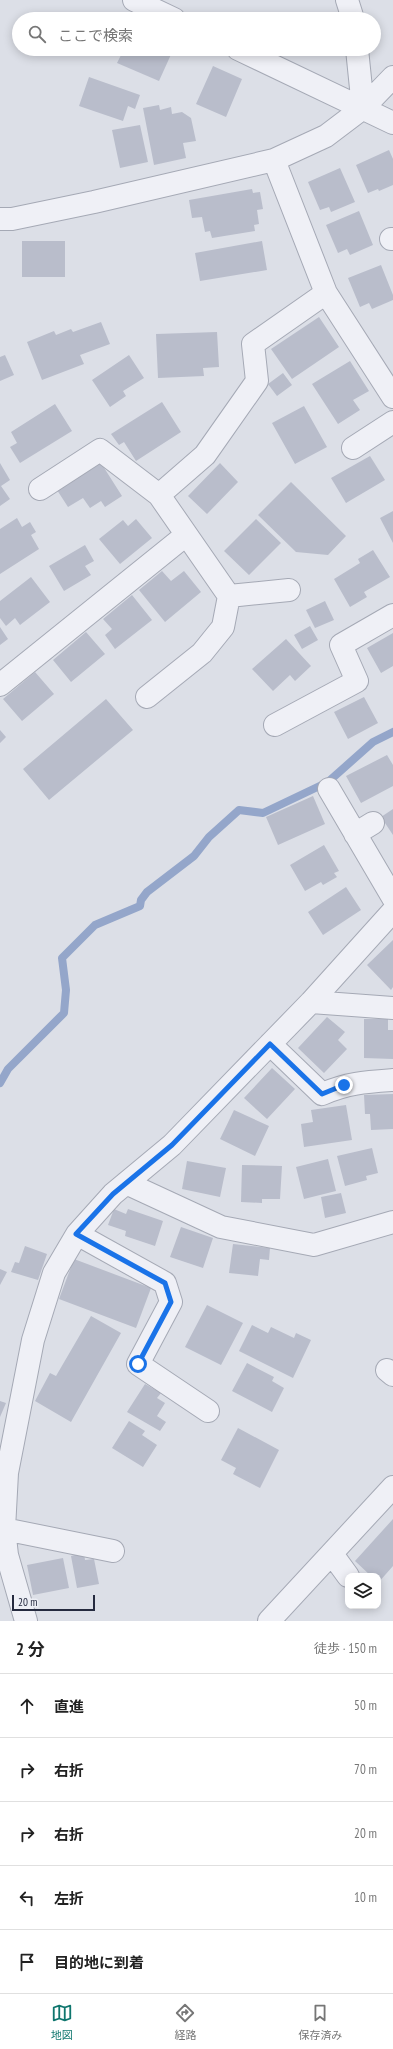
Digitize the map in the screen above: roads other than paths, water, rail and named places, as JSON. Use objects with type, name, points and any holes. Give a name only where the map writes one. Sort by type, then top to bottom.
[{"type":"street","points":[[134,0],[159,12]]},
{"type":"street","points":[[253,56],[393,123]]},
{"type":"street","points":[[358,56],[363,108]]},
{"type":"street","points":[[0,219],[12,219],[94,202],[274,160],[326,136],[363,108],[393,77]]},
{"type":"street","points":[[274,160],[326,293],[393,397]]},
{"type":"street","points":[[159,495],[204,455],[257,381],[253,344],[326,293]]},
{"type":"street","points":[[353,448],[393,422]]},
{"type":"street","points":[[40,489],[100,450],[159,495],[229,596],[223,627],[202,653],[147,697]]},
{"type":"street","points":[[0,685],[186,535]]},
{"type":"street","points":[[229,596],[289,590]]},
{"type":"street","points":[[275,725],[357,681],[341,645],[393,615]]},
{"type":"street","points":[[329,789],[364,828],[393,898]]},
{"type":"street","points":[[26,1621],[3,1557],[6,1473],[33,1340],[54,1273],[76,1234],[113,1194],[172,1145],[311,1002],[393,911]]},
{"type":"street","points":[[311,1002],[393,1008]]},
{"type":"street","points":[[270,1044],[322,1094],[344,1085],[361,1082],[393,1080]]},
{"type":"street","points":[[126,1183],[221,1227],[314,1245],[393,1222]]},
{"type":"street","points":[[76,1234],[165,1283],[171,1302],[138,1364],[208,1411]]},
{"type":"street","points":[[269,1621],[393,1487]]},
{"type":"street","points":[[4,1530],[113,1551]]},
{"type":"street","points":[[332,1554],[346,1573]]},
{"type":"waterway","points":[[0,1083],[8,1069],[64,1013],[66,990],[62,958],[95,925],[140,906],[141,900],[147,892],[194,856],[209,837],[239,810],[263,813],[328,782],[373,742],[393,732]]}]
